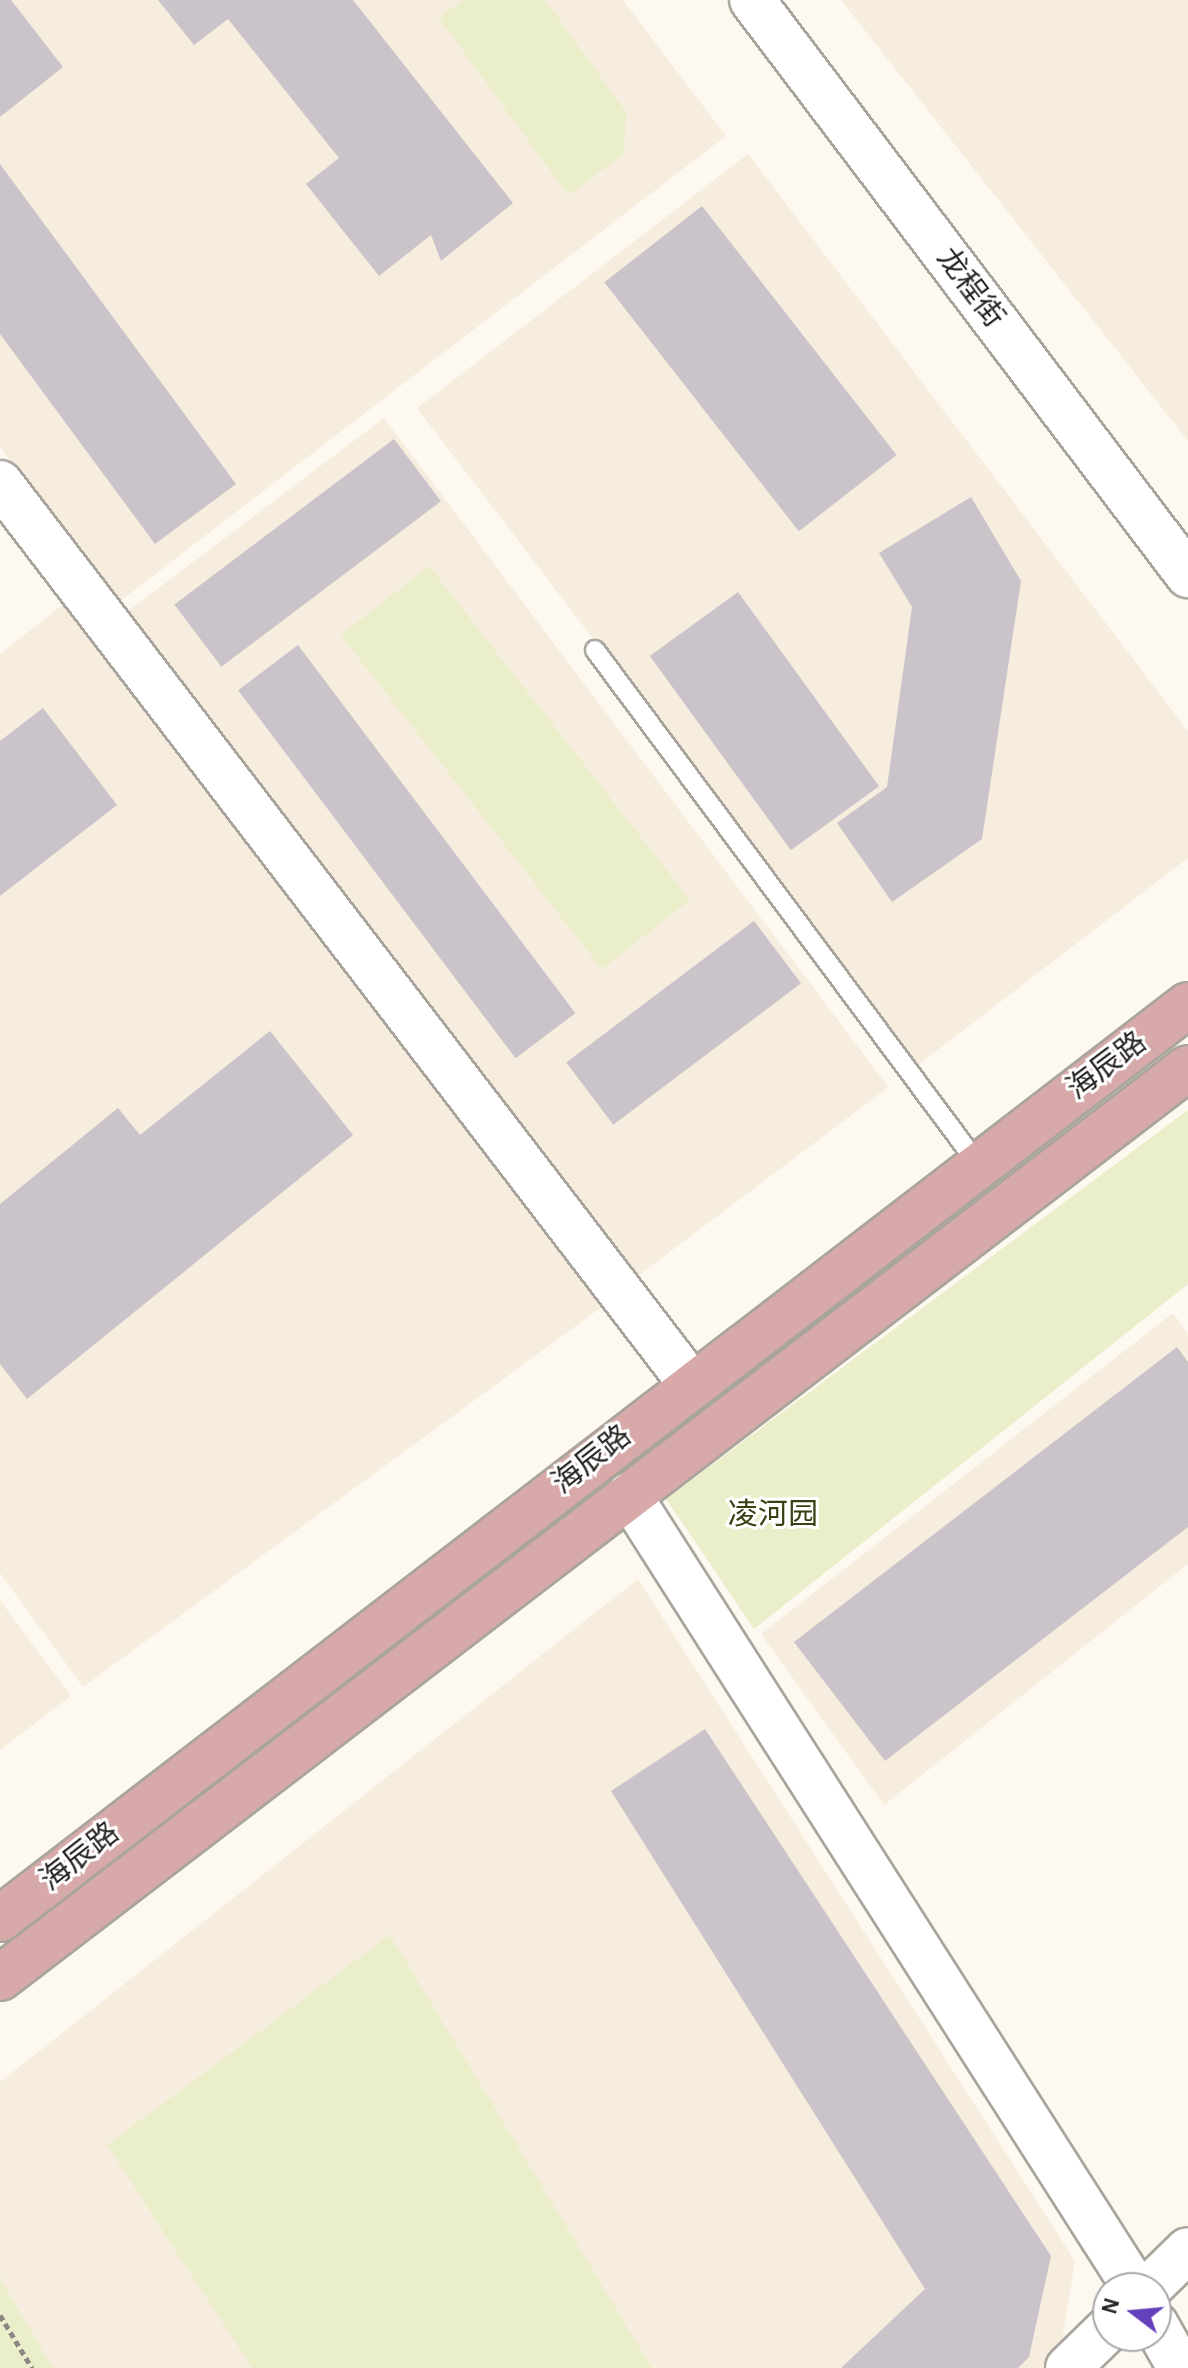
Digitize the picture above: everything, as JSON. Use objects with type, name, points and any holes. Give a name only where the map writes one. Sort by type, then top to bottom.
[{"type":"main road","name":"海辰路","points":[[0,1919],[691,1384],[1188,1005]]},
{"type":"main road","name":"海辰路","points":[[0,1978],[1188,1068]]},
{"type":"street","name":"龙程街","points":[[752,0],[1188,575]]},
{"type":"street","points":[[0,483],[691,1384]]},
{"type":"street","points":[[629,1495],[1125,2272]]},
{"type":"street","points":[[1165,2272],[1188,2250]]},
{"type":"street","points":[[1068,2368],[1092,2345]]},
{"type":"lane","points":[[595,650],[978,1164]]},
{"type":"path","points":[[0,2315],[32,2368]]},
{"type":"shaded area","points":[[0,0],[623,0],[726,136],[119,602],[0,447]]},
{"type":"shaded area","points":[[841,0],[1188,0],[1188,441]]},
{"type":"shaded area","points":[[748,154],[1188,731],[1188,858],[918,1065],[417,408]]},
{"type":"shaded area","points":[[384,418],[888,1087],[630,1282],[125,613]]},
{"type":"shaded area","points":[[65,603],[603,1306],[83,1687],[0,1573],[0,654]]},
{"type":"shaded area","points":[[1173,1313],[1188,1334],[1188,1564],[884,1805],[761,1634]]},
{"type":"shaded area","points":[[638,1579],[1075,2261],[1060,2353],[1044,2368],[53,2368],[0,2278],[0,2082]]},
{"type":"shaded area","points":[[0,1600],[71,1696],[0,1750]]},
{"type":"green space","points":[[463,0],[545,0],[626,112],[624,154],[568,195],[439,18]]},
{"type":"green space","points":[[429,566],[690,900],[602,969],[341,635]]},
{"type":"green space","name":"凌河园","points":[[1188,1110],[1188,1284],[754,1629],[666,1499]]},
{"type":"green space","points":[[390,1935],[652,2368],[252,2368],[107,2145]]},
{"type":"green space","points":[[0,2278],[53,2368],[0,2368]]},
{"type":"building","points":[[0,0],[11,0],[63,67],[0,117]]},
{"type":"building","points":[[158,0],[353,0],[513,203],[441,261],[431,235],[379,276],[306,184],[339,158],[228,19],[194,45]]},
{"type":"building","points":[[0,164],[236,484],[155,544],[0,334]]},
{"type":"building","points":[[702,206],[897,455],[799,531],[604,282]]},
{"type":"building","points":[[394,439],[441,501],[221,667],[174,604]]},
{"type":"building","points":[[971,497],[1021,581],[982,839],[892,902],[837,823],[887,787],[912,607],[879,553]]},
{"type":"building","points":[[738,592],[879,786],[791,850],[650,656]]},
{"type":"building","points":[[298,645],[575,1013],[516,1058],[238,690]]},
{"type":"building","points":[[43,708],[117,805],[0,896],[0,741]]},
{"type":"building","points":[[754,921],[801,983],[613,1125],[566,1062]]},
{"type":"building","points":[[270,1031],[353,1135],[27,1399],[0,1364],[0,1204],[118,1108],[140,1135]]},
{"type":"building","points":[[1177,1347],[1188,1362],[1188,1527],[885,1761],[794,1642]]},
{"type":"building","points":[[705,1729],[1051,2256],[1029,2357],[1018,2368],[841,2368],[925,2289],[611,1791]]}]
